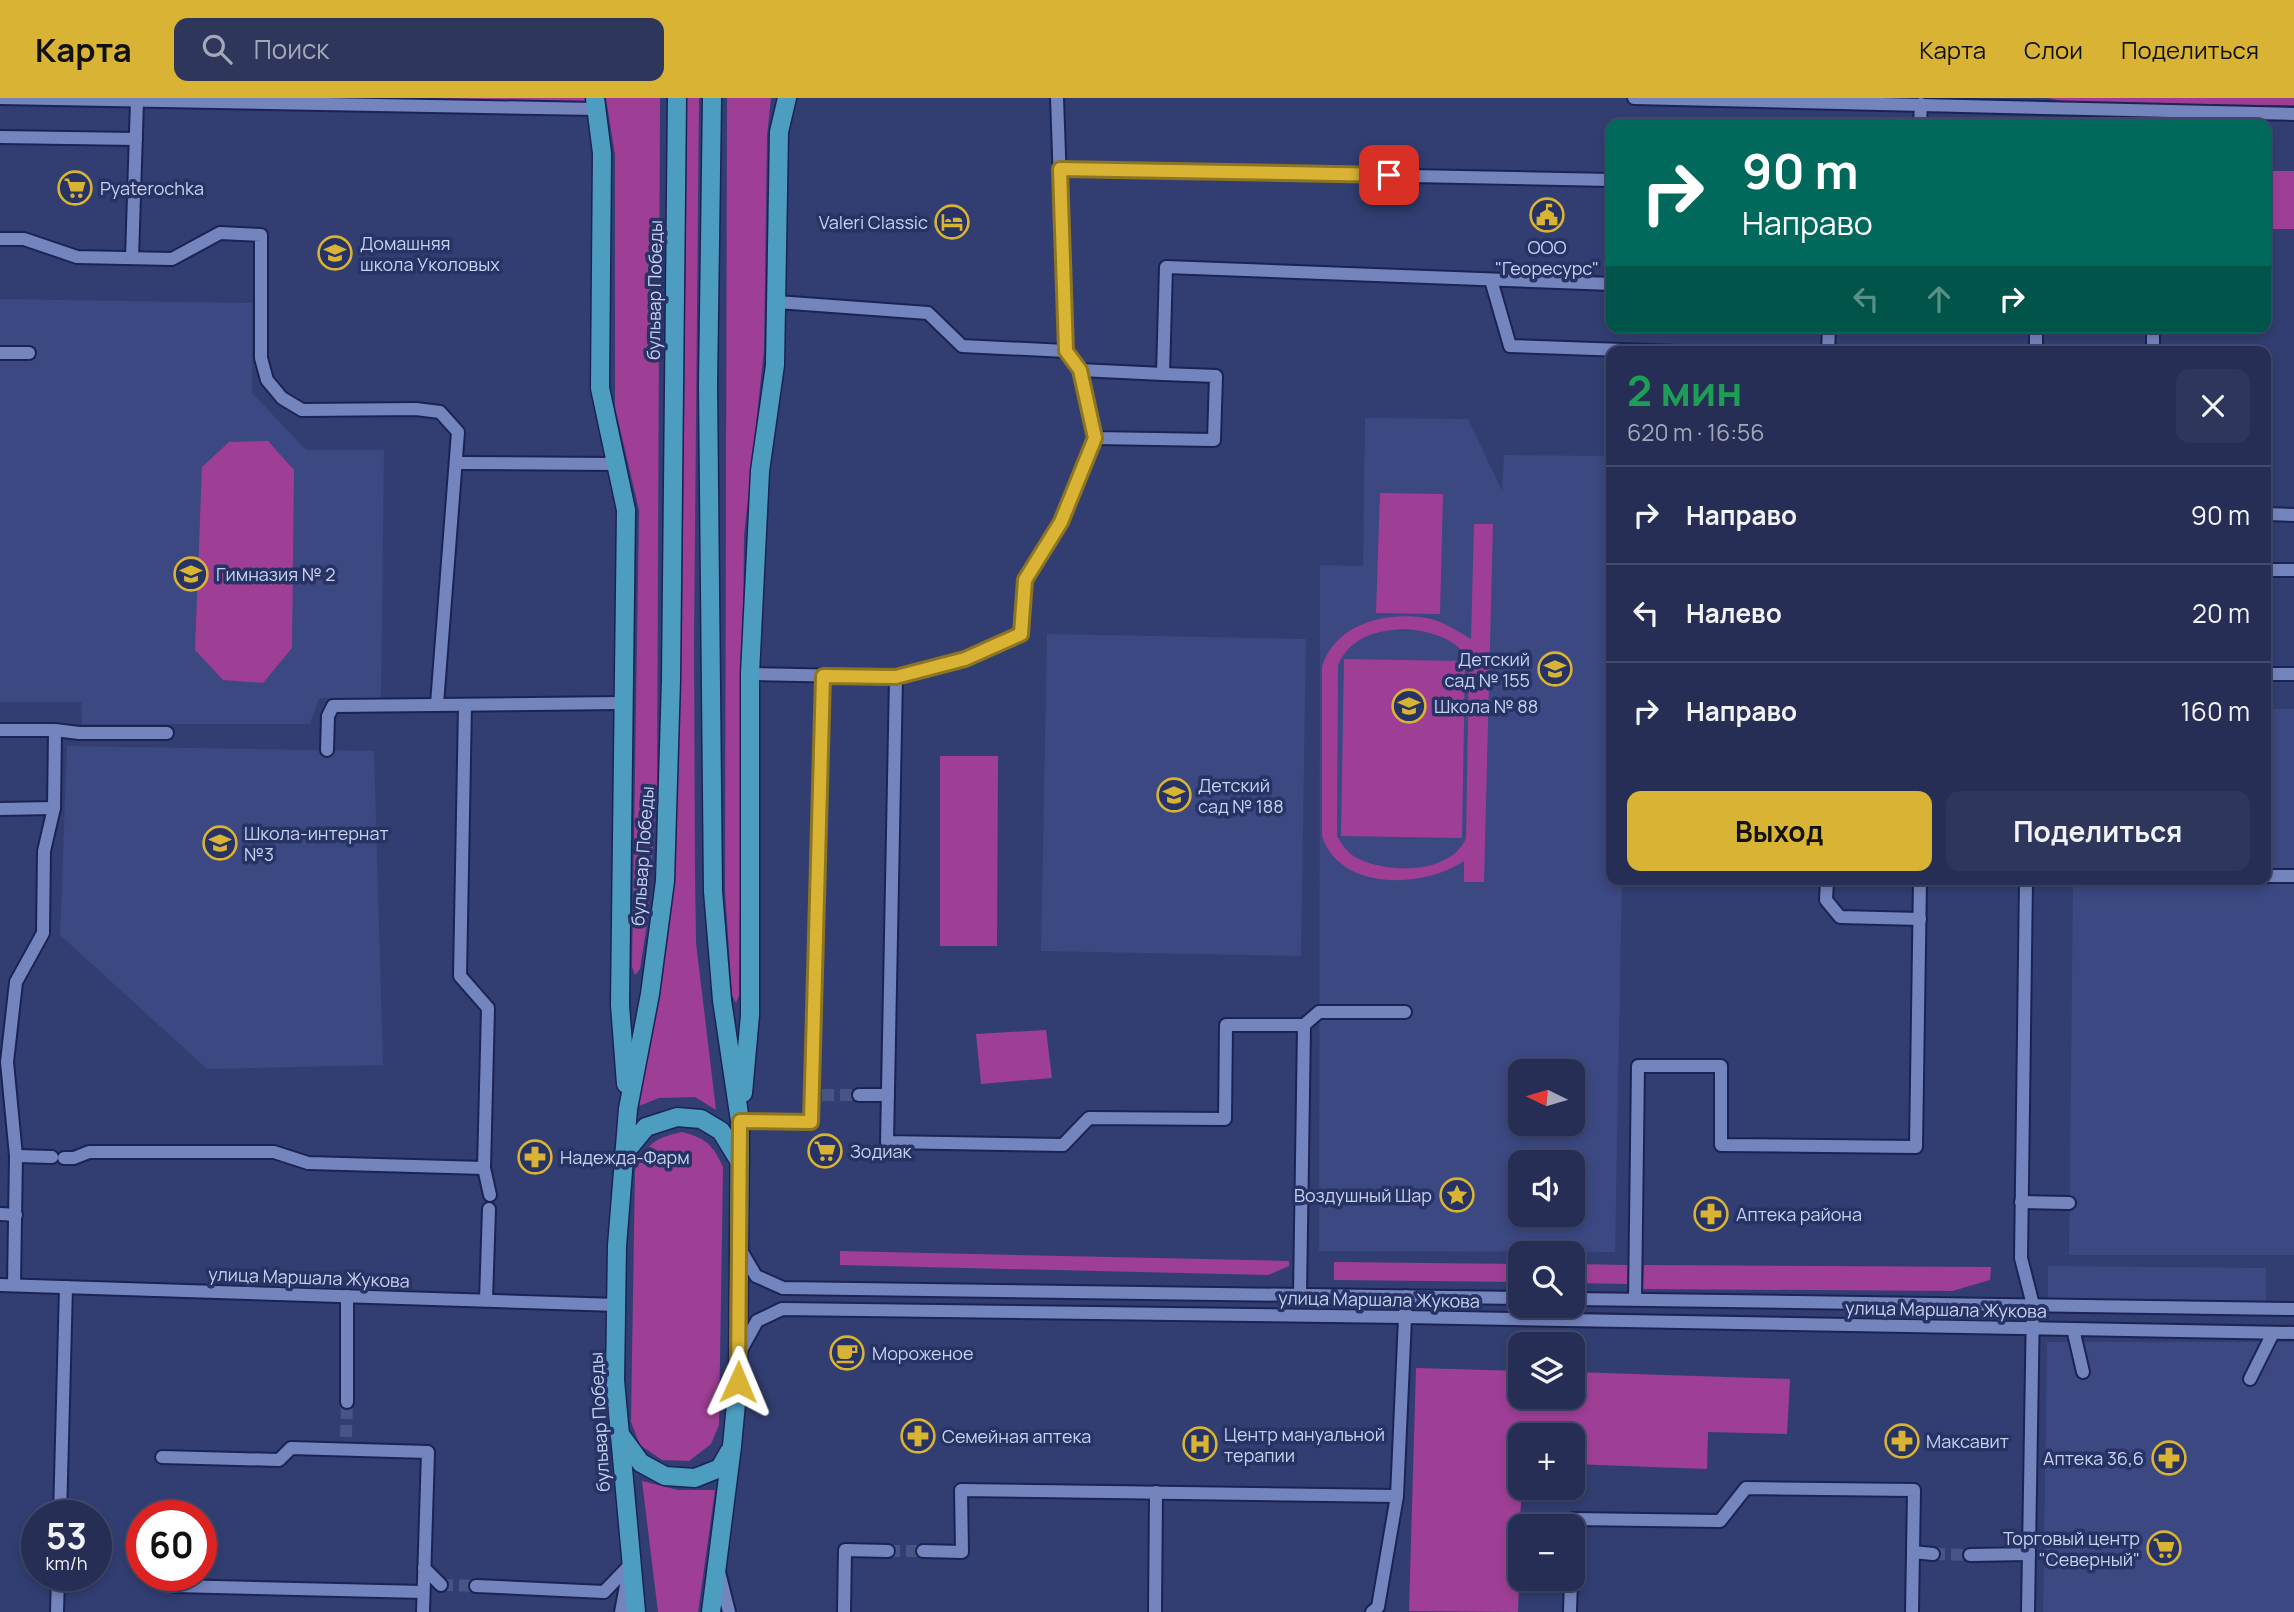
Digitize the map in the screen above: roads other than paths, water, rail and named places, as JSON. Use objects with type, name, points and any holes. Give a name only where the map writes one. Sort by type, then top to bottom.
[{"type":"main road","name":"бульвар Победы","points":[[636,1612],[615,1380],[617,1246],[628,1109],[650,994],[665,881],[671,680],[677,98]]},
{"type":"main road","points":[[712,98],[708,385],[713,891],[722,1000],[740,1121]]},
{"type":"main road","points":[[711,1612],[732,1446],[739,1355],[740,1121],[750,1015],[750,674],[760,471],[775,365],[779,131],[786,98]]},
{"type":"main road","points":[[596,103],[602,153],[600,388],[626,510],[620,1004],[628,1109]]},
{"type":"main road","points":[[623,1155],[646,1127],[677,1117],[701,1119],[721,1131],[740,1162]]},
{"type":"main road","points":[[619,1433],[641,1463],[665,1476],[695,1478],[720,1468],[732,1446]]},
{"type":"street","points":[[0,98],[596,103]]},
{"type":"street","points":[[750,674],[896,677],[965,659],[1021,634],[1025,580],[1061,522],[1095,438],[1080,370],[1066,351],[1057,98]]},
{"type":"street","points":[[1634,98],[2294,114]]},
{"type":"street","points":[[132,258],[137,101]]},
{"type":"street","points":[[1920,119],[1921,104]]},
{"type":"street","points":[[2041,109],[2041,119]]},
{"type":"street","points":[[0,137],[136,139]]},
{"type":"street","points":[[1060,169],[1606,180]]},
{"type":"street","points":[[0,239],[24,239],[77,257],[172,259],[220,233],[261,235],[261,358],[267,380],[282,398],[302,410],[440,412],[458,432],[437,704]]},
{"type":"street","points":[[1163,374],[1166,267],[1606,284]]},
{"type":"street","points":[[1491,280],[1510,346],[1606,349]]},
{"type":"street","points":[[777,302],[929,313],[962,346],[1066,351]]},
{"type":"street","points":[[0,353],[29,354]]},
{"type":"street","points":[[1080,370],[1216,376],[1214,440],[1095,438]]},
{"type":"street","points":[[456,463],[615,464]]},
{"type":"street","points":[[2271,514],[2294,515]]},
{"type":"street","points":[[2271,570],[2294,570]]},
{"type":"street","points":[[2271,674],[2294,674]]},
{"type":"street","points":[[740,1121],[811,1122],[817,1095],[823,676]]},
{"type":"street","points":[[896,677],[887,1142],[1063,1145],[1089,1118],[1225,1119],[1226,1025],[1304,1025],[1320,1012],[1405,1012]]},
{"type":"street","points":[[327,750],[328,716],[333,706],[622,703]]},
{"type":"street","points":[[465,705],[460,976],[488,1009],[484,1168],[490,1195]]},
{"type":"street","points":[[0,730],[167,733]]},
{"type":"street","points":[[14,1285],[16,1156],[4,1062],[16,982],[43,933],[44,851],[54,808],[55,730]]},
{"type":"street","points":[[0,809],[54,808]]},
{"type":"street","points":[[2271,876],[2294,876]]},
{"type":"street","points":[[1827,885],[1826,900],[1840,917],[1920,919]]},
{"type":"street","points":[[1635,1300],[1638,1066],[1721,1066],[1721,1145],[1916,1147],[1920,885]]},
{"type":"street","points":[[2026,885],[2021,1258],[2033,1305],[2028,1612]]},
{"type":"street","points":[[1300,1295],[1304,1025]]},
{"type":"street","points":[[859,1095],[888,1095]]},
{"type":"street","points":[[16,1156],[74,1158],[89,1152],[274,1152],[308,1163],[484,1168]]},
{"type":"street","points":[[2021,1202],[2069,1203]]},
{"type":"street","points":[[485,1300],[489,1209]]},
{"type":"street","points":[[0,1214],[16,1215]]},
{"type":"street","name":"улица Маршала Жукова","points":[[740,1247],[757,1276],[783,1288],[1508,1298]]},
{"type":"street","name":"улица Маршала Жукова","points":[[0,1285],[617,1305]]},
{"type":"street","points":[[60,1500],[66,1287]]},
{"type":"street","points":[[346,1402],[347,1296]]},
{"type":"street","points":[[1372,1612],[1378,1607],[1397,1496],[1406,1296]]},
{"type":"street","name":"улица Маршала Жукова","points":[[1585,1299],[2294,1309]]},
{"type":"street","name":"улица Маршала Жукова","points":[[739,1355],[757,1321],[782,1309],[2294,1333]]},
{"type":"street","points":[[2073,1329],[2083,1372]]},
{"type":"street","points":[[2250,1379],[2273,1333]]},
{"type":"street","points":[[162,1457],[279,1460],[291,1448],[345,1443],[428,1452],[423,1612]]},
{"type":"street","points":[[1585,1519],[1720,1521],[1746,1488],[1914,1490],[1912,1612]]},
{"type":"street","points":[[923,1551],[962,1552],[961,1490],[1397,1496]]},
{"type":"street","points":[[1155,1612],[1156,1492]]},
{"type":"street","points":[[844,1612],[845,1550],[888,1551]]},
{"type":"street","points":[[1913,1552],[1933,1554]]},
{"type":"street","points":[[1970,1555],[2029,1554]]},
{"type":"street","points":[[716,1559],[729,1612]]},
{"type":"street","points":[[476,1586],[604,1592],[631,1564]]},
{"type":"street","points":[[621,1612],[631,1564]]},
{"type":"street","points":[[424,1568],[441,1585]]},
{"type":"street","points":[[217,1587],[423,1592]]},
{"type":"street","points":[[57,1612],[58,1591]]},
{"type":"street","points":[[1570,1612],[1571,1591]]},
{"type":"tunnel","points":[[822,1095],[859,1095]]},
{"type":"tunnel","points":[[346,1437],[347,1402]]},
{"type":"tunnel","points":[[888,1551],[923,1551]]},
{"type":"tunnel","points":[[1933,1554],[1970,1555]]},
{"type":"tunnel","points":[[441,1585],[476,1586]]},
{"type":"place","name":"Pyaterochka","points":[[75,188]]},
{"type":"place","name":"ООО \"Георесурс\"","points":[[1547,215]]},
{"type":"place","name":"Valeri Classic","points":[[952,222]]},
{"type":"place","name":"Домашняя школа Уколовых","points":[[335,253]]},
{"type":"place","name":"Гимназия № 2","points":[[191,574]]},
{"type":"place","name":"Детский сад № 155","points":[[1555,669]]},
{"type":"place","name":"Школа № 88","points":[[1409,706]]},
{"type":"place","name":"Детский сад № 188","points":[[1174,795]]},
{"type":"place","name":"Школа-интернат №3","points":[[220,843]]},
{"type":"place","name":"Зодиак","points":[[825,1151]]},
{"type":"place","name":"Надежда-Фарм","points":[[535,1157]]},
{"type":"place","name":"Воздушный Шар","points":[[1457,1195]]},
{"type":"place","name":"Аптека района","points":[[1711,1214]]},
{"type":"place","name":"Мороженое","points":[[847,1353]]},
{"type":"place","name":"Семейная аптека","points":[[918,1436]]},
{"type":"place","name":"Максавит","points":[[1902,1441]]},
{"type":"place","name":"Центр мануальной терапии","points":[[1200,1444]]},
{"type":"place","name":"Аптека 36,6","points":[[2169,1458]]},
{"type":"place","name":"Торговый центр \"Северный\"","points":[[2164,1548]]}]
